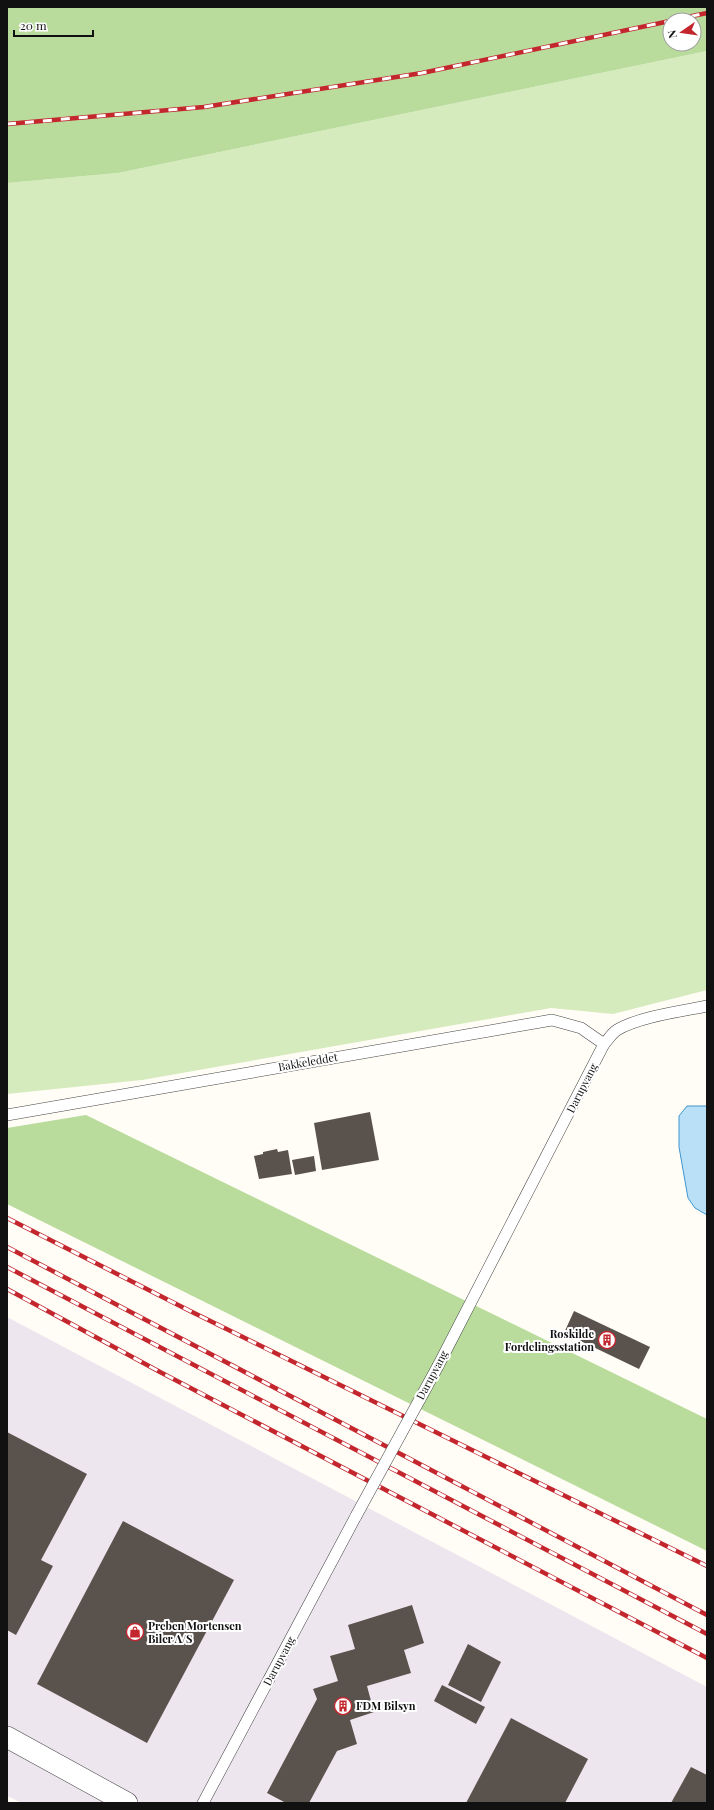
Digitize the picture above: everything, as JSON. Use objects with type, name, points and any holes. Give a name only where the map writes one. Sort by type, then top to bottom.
[{"type":"street","points":[[7,1737],[127,1803]]},
{"type":"lane","name":"Darupvang","points":[[203,1803],[438,1366],[604,1044],[616,1030],[632,1024],[658,1016],[707,1006]]},
{"type":"lane","name":"Bakkeleddet","points":[[7,1115],[552,1020],[581,1028],[604,1044]]},
{"type":"shaded area","points":[[7,1317],[707,1687],[707,1803],[22,1803],[7,1796]]},
{"type":"green space","points":[[7,7],[707,7],[707,51],[118,173],[7,183]]},
{"type":"green space","points":[[707,51],[707,990],[613,1014],[551,1008],[142,1080],[7,1094],[7,183],[118,173]]},
{"type":"green space","points":[[86,1115],[707,1419],[707,1551],[7,1204],[7,1128]]},
{"type":"water","points":[[687,1106],[707,1106],[707,1215],[695,1208],[688,1198],[679,1147],[679,1116]]},
{"type":"building","points":[[370,1112],[379,1160],[322,1170],[314,1123]]},
{"type":"building","points":[[277,1149],[278,1152],[288,1150],[292,1174],[259,1179],[254,1156],[263,1154],[263,1152]]},
{"type":"building","points":[[314,1156],[316,1171],[295,1175],[292,1160]]},
{"type":"building","name":"Roskilde Fordelingsstation","points":[[574,1311],[650,1347],[639,1369],[564,1333]]},
{"type":"building","points":[[7,1432],[87,1474],[41,1560],[53,1566],[16,1635],[7,1630]]},
{"type":"building","name":"Preben Mortensen Biler A/S","points":[[123,1521],[234,1580],[147,1743],[37,1684]]},
{"type":"building","name":"FDM Bilsyn","points":[[412,1605],[424,1643],[404,1650],[411,1673],[367,1686],[374,1712],[350,1720],[357,1744],[337,1751],[309,1803],[286,1803],[267,1793],[317,1699],[313,1689],[338,1681],[330,1656],[355,1649],[348,1625]]},
{"type":"building","points":[[468,1644],[501,1662],[481,1702],[448,1685]]},
{"type":"building","points":[[442,1685],[485,1707],[476,1724],[434,1701]]},
{"type":"building","points":[[511,1718],[588,1759],[565,1803],[466,1803]]},
{"type":"building","points":[[691,1767],[707,1775],[707,1803],[671,1803]]},
{"type":"railway","points":[[702,14],[707,13]]},
{"type":"railway","points":[[7,124],[204,107],[422,73],[662,23]]},
{"type":"railway","points":[[7,1218],[190,1311],[707,1566]]},
{"type":"railway","points":[[7,1247],[707,1615]]},
{"type":"railway","points":[[7,1267],[707,1634]]},
{"type":"railway","points":[[7,1289],[160,1372],[707,1658]]},
{"type":"place","name":"Roskilde Fordelingsstation","points":[[607,1340]]},
{"type":"place","name":"Preben Mortensen Biler A/S","points":[[135,1632]]},
{"type":"place","name":"FDM Bilsyn","points":[[343,1706]]}]
